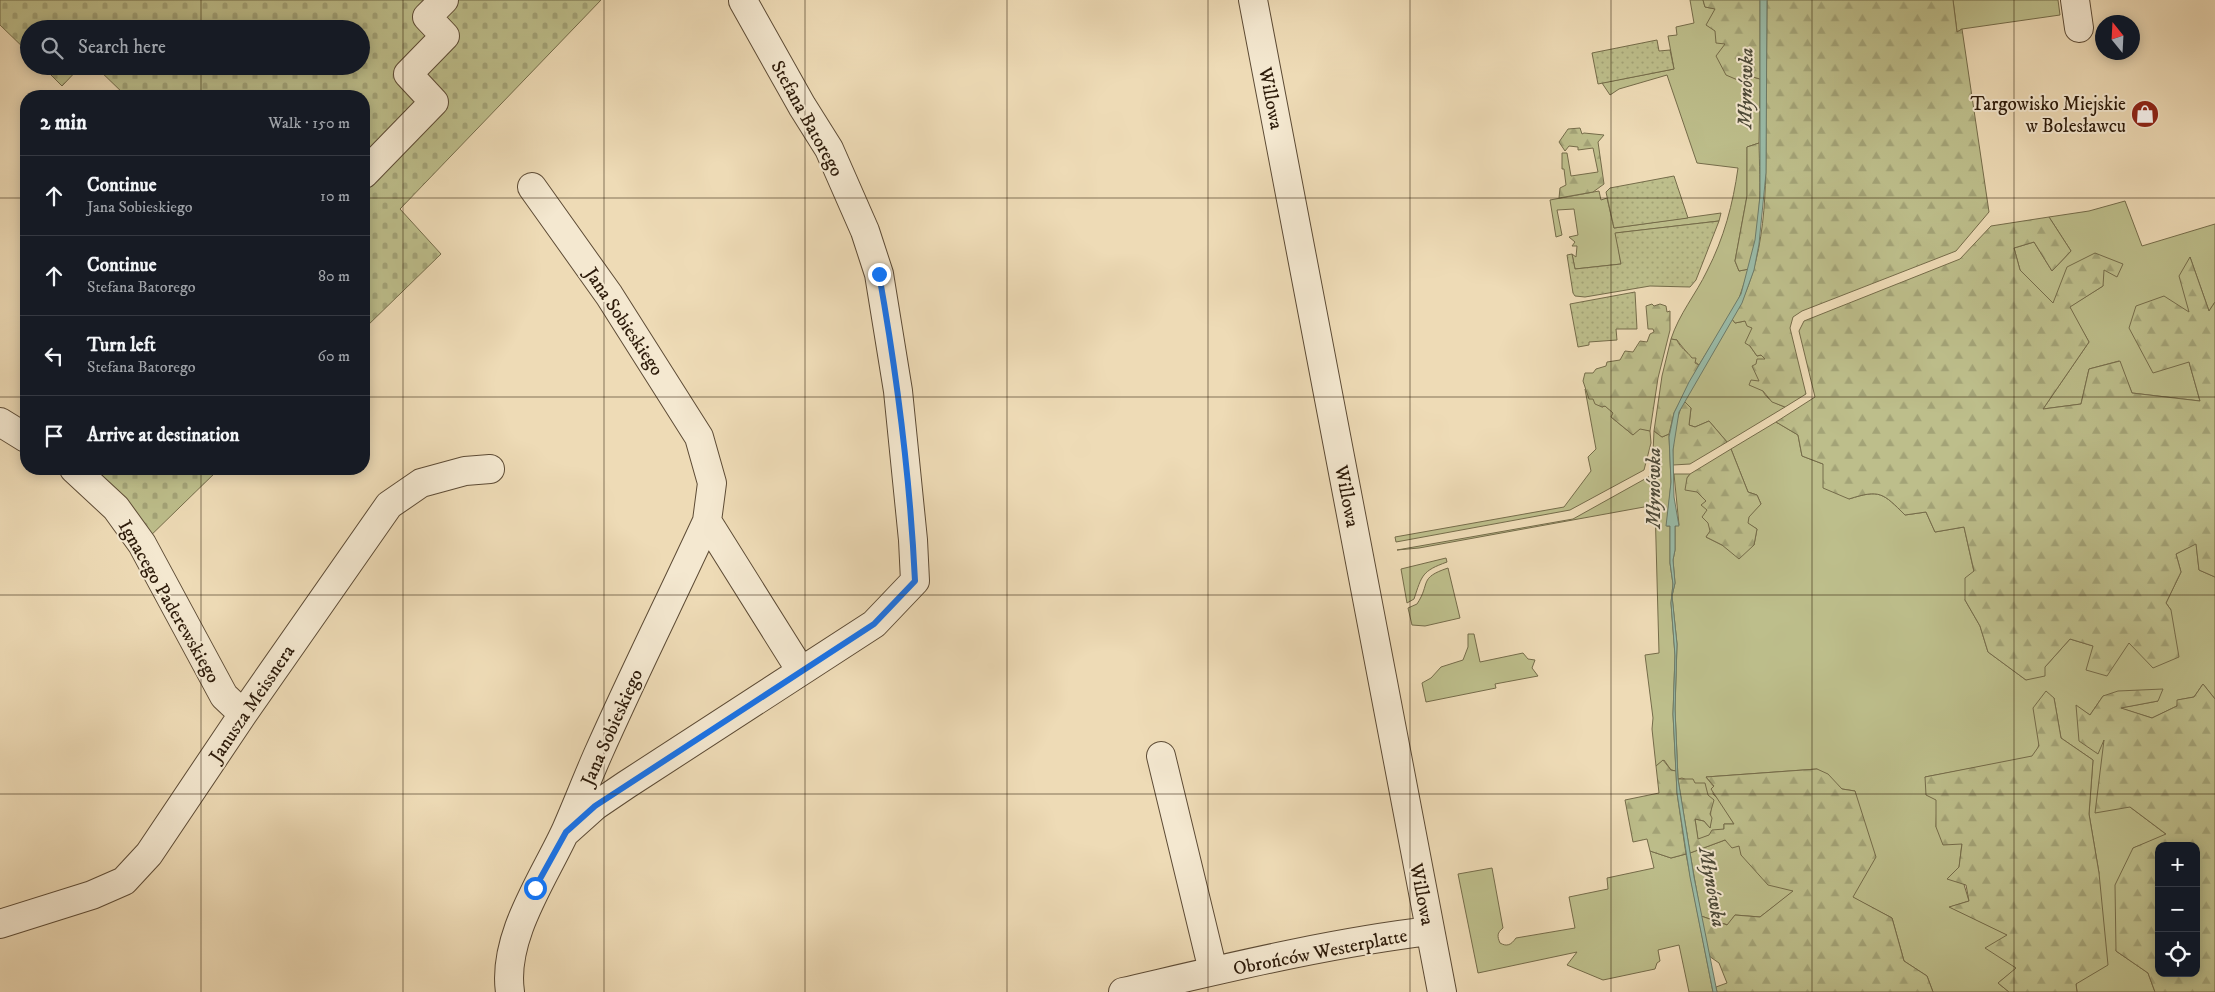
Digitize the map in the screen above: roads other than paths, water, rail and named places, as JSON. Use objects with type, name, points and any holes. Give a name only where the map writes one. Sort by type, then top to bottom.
[{"type":"street","name":"Willowa","points":[[1253,0],[1442,992]]},
{"type":"street","points":[[2075,0],[2079,28]]},
{"type":"street","name":"Stefana Batorego","points":[[566,832],[595,806],[626,784],[874,624],[915,581],[913,540],[898,391],[879,274],[865,231],[829,149],[802,106],[743,2]]},
{"type":"street","points":[[370,168],[434,102],[408,74],[445,36],[427,6]]},
{"type":"street","name":"Jana Sobieskiego","points":[[510,992],[508,980],[512,947],[535,888],[566,832],[598,754],[707,521],[712,483],[699,438],[609,295],[532,187]]},
{"type":"street","points":[[0,422],[20,434]]},
{"type":"street","name":"Janusza Meissnera","points":[[0,924],[92,895],[124,881],[149,854],[243,714],[389,506],[421,483],[465,471],[490,469]]},
{"type":"street","name":"Ignacego Paderewskiego","points":[[81,475],[116,508],[142,544],[224,696],[243,714]]},
{"type":"street","points":[[707,521],[801,671]]},
{"type":"street","points":[[1161,756],[1213,971]]},
{"type":"street","name":"Obrońców Westerplatte","points":[[1123,992],[1213,971],[1397,935],[1430,931]]},
{"type":"place","name":"Targowisko Miejskie w Bolesławcu","points":[[2145,114]]},
{"type":"water label","name":"Młynówka","points":[[1745,88]]},
{"type":"water label","name":"Młynówka","points":[[1653,488]]},
{"type":"water label","name":"Młynówka","points":[[1713,887]]}]
